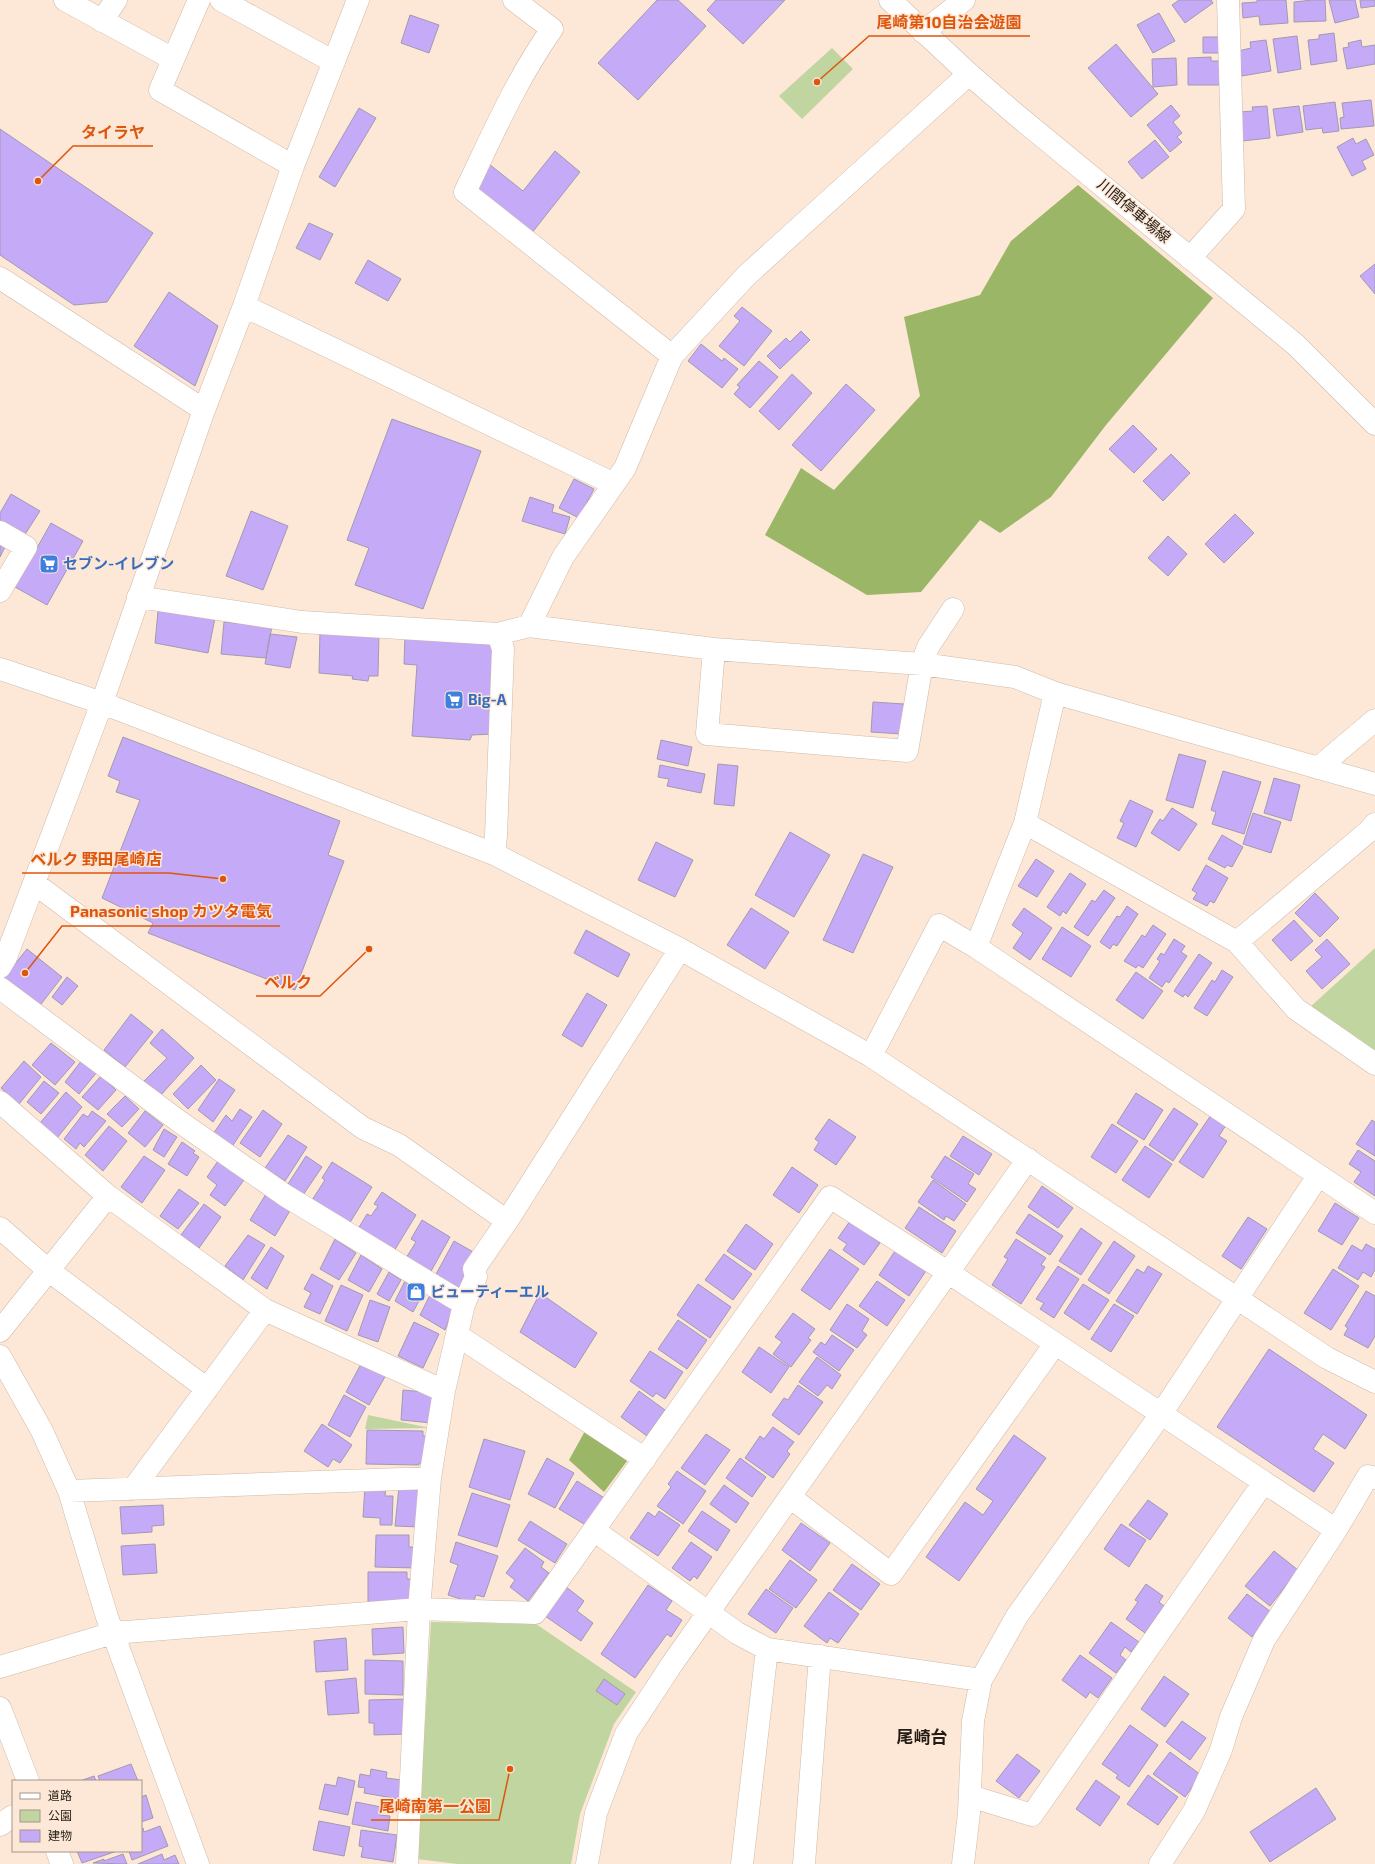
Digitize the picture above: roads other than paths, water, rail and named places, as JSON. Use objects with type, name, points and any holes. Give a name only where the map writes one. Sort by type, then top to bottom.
[{"type":"street","points":[[65,0],[173,59]]},
{"type":"street","points":[[102,20],[116,0]]},
{"type":"street","points":[[199,0],[160,90],[293,166]]},
{"type":"street","points":[[221,0],[334,62]]},
{"type":"street","points":[[0,967],[6,957],[102,703],[204,410],[244,306],[293,166],[358,0]]},
{"type":"street","points":[[514,0],[552,29],[533,56],[509,100],[465,192],[672,356]]},
{"type":"street","name":"川間停車場線","points":[[890,0],[969,74],[1296,344],[1374,422]]},
{"type":"street","points":[[923,32],[964,0]]},
{"type":"street","points":[[1190,258],[1234,209],[1228,0]]},
{"type":"street","points":[[529,626],[563,557],[625,468],[672,356],[747,275],[969,74]]},
{"type":"street","points":[[0,278],[204,410]]},
{"type":"street","points":[[244,306],[614,484]]},
{"type":"street","points":[[0,532],[26,547],[0,591]]},
{"type":"street","points":[[138,598],[302,622],[498,634],[529,626],[714,649],[922,664],[1015,677],[1055,693],[1375,784]]},
{"type":"street","points":[[714,649],[707,734],[907,751],[922,664],[928,647],[953,609]]},
{"type":"street","points":[[494,854],[496,836],[503,649],[498,634]]},
{"type":"street","points":[[0,669],[102,703],[494,854],[680,949],[871,1056],[1327,1358],[1375,1382]]},
{"type":"street","points":[[976,947],[1025,823],[1055,693]]},
{"type":"street","points":[[1318,768],[1375,720]]},
{"type":"street","points":[[1025,823],[1237,942],[1296,1009],[1375,1064]]},
{"type":"street","points":[[1237,942],[1369,831],[1375,824]]},
{"type":"street","points":[[34,883],[363,1128],[399,1145],[507,1221]]},
{"type":"street","points":[[871,1056],[939,925],[976,947],[1375,1213]]},
{"type":"street","points":[[406,1864],[419,1609],[430,1478],[444,1391],[464,1304],[476,1277],[474,1269],[507,1221],[680,949]]},
{"type":"street","points":[[0,988],[180,1122],[286,1196],[464,1304]]},
{"type":"street","points":[[0,1102],[108,1196],[266,1310],[444,1391]]},
{"type":"street","points":[[587,1864],[596,1813],[626,1734],[672,1664],[1028,1160]]},
{"type":"street","points":[[963,1864],[970,1796],[973,1721],[981,1680],[1017,1616],[1161,1414],[1318,1176]]},
{"type":"street","points":[[0,1331],[108,1196]]},
{"type":"street","points":[[0,1667],[113,1633],[419,1609],[535,1613],[595,1531],[830,1197],[949,1273],[1336,1530]]},
{"type":"street","points":[[0,1228],[48,1270],[207,1389]]},
{"type":"street","points":[[133,1489],[266,1310]]},
{"type":"street","points":[[457,1335],[645,1459]]},
{"type":"street","points":[[790,1497],[891,1574],[1055,1344]]},
{"type":"street","points":[[0,1356],[42,1432],[69,1491],[113,1633],[198,1864]]},
{"type":"street","points":[[1160,1864],[1194,1811],[1221,1750],[1231,1717],[1264,1640],[1336,1530],[1368,1476],[1375,1478]]},
{"type":"street","points":[[69,1491],[430,1478]]},
{"type":"street","points":[[970,1796],[1032,1815],[1264,1482]]},
{"type":"street","points":[[595,1531],[737,1633],[767,1649],[981,1680]]},
{"type":"street","points":[[742,1864],[767,1649]]},
{"type":"street","points":[[804,1864],[820,1656]]},
{"type":"street","points":[[0,1708],[28,1780]]},
{"type":"street","points":[[0,1825],[12,1817]]},
{"type":"street","points":[[57,1852],[62,1864]]},
{"type":"place","name":"尾崎第10自治会遊園","points":[[817,82]]},
{"type":"place","name":"タイラヤ","points":[[38,181]]},
{"type":"place","name":"セブン-イレブン","points":[[49,564]]},
{"type":"place","name":"Big-A","points":[[454,700]]},
{"type":"place","name":"ベルク 野田尾崎店","points":[[223,879]]},
{"type":"place","name":"ベルク","points":[[369,949]]},
{"type":"place","name":"Panasonic shop カツタ電気","points":[[25,973]]},
{"type":"place","name":"ビューティーエル","points":[[416,1292]]},
{"type":"place","name":"尾崎南第一公園","points":[[510,1769]]},
{"type":"district","name":"尾崎台","points":[[922,1737]]}]
